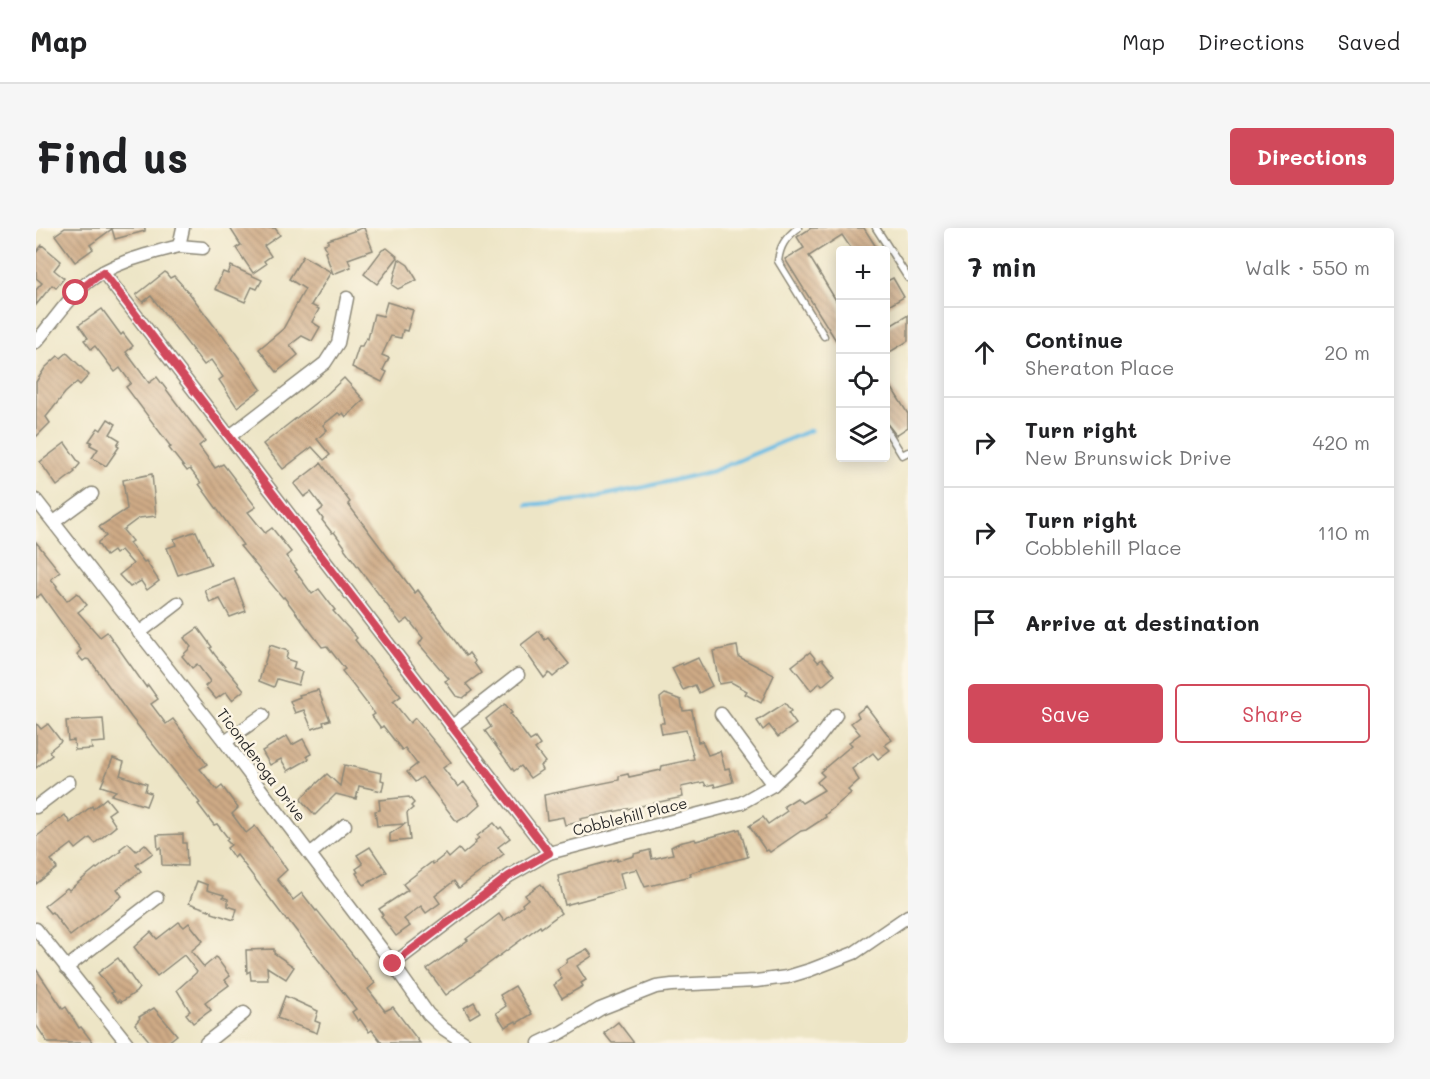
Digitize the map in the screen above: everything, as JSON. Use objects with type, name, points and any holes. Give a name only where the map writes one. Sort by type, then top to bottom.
[{"type":"street","points":[[179,246],[183,228]]},
{"type":"street","points":[[36,342],[76,293],[103,272],[148,254],[179,246],[203,248]]},
{"type":"street","points":[[103,272],[549,853]]},
{"type":"street","points":[[230,436],[326,363],[338,343],[347,298]]},
{"type":"street","points":[[54,522],[92,494]]},
{"type":"street","name":"Ticonderoga Drive","points":[[36,500],[225,742],[393,964],[428,1014],[444,1029],[465,1043]]},
{"type":"street","points":[[138,633],[178,603]]},
{"type":"street","points":[[451,727],[518,675]]},
{"type":"street","points":[[225,742],[263,714]]},
{"type":"street","points":[[721,714],[773,785]]},
{"type":"street","name":"Cobblehill Place","points":[[393,964],[509,876],[549,853],[741,803],[773,785],[808,752],[836,714]]},
{"type":"street","points":[[36,807],[69,782]]},
{"type":"street","points":[[310,854],[345,825]]},
{"type":"street","points":[[66,968],[157,898]]},
{"type":"street","points":[[539,1043],[600,1009],[656,987],[756,981],[787,977],[810,970],[854,952],[908,916]]},
{"type":"street","points":[[36,928],[128,1043]]},
{"type":"street","points":[[206,1043],[244,1013]]},
{"type":"street","points":[[562,1032],[570,1043]]},
{"type":"lane","points":[[798,228],[788,235],[780,248],[778,261],[824,336]]},
{"type":"lane","points":[[876,228],[908,278]]},
{"type":"lane","points":[[890,437],[902,455],[908,452]]},
{"type":"building","points":[[65,228],[145,228],[145,231],[115,239],[112,229],[90,245],[93,249],[75,262],[55,235]]},
{"type":"building","points":[[230,228],[275,228],[280,235],[264,246],[271,256],[264,261],[266,264],[253,273],[236,248],[241,245]]},
{"type":"building","points":[[362,228],[373,250],[348,259],[351,267],[333,274],[324,244],[328,243],[328,240]]},
{"type":"building","points":[[811,228],[864,228],[875,246],[849,246],[842,235],[809,256],[836,300],[836,341],[785,259],[804,248],[797,237]]},
{"type":"building","points":[[42,245],[61,261],[54,270],[64,278],[56,288],[52,285],[36,305],[36,290],[42,283],[36,278],[36,253]]},
{"type":"building","points":[[387,248],[398,257],[377,284],[364,274],[382,250]]},
{"type":"building","points":[[303,256],[331,272],[311,305],[319,309],[312,322],[320,327],[312,341],[302,336],[290,345],[298,355],[277,372],[259,349],[283,329],[305,289],[289,279]]},
{"type":"building","points":[[399,259],[408,265],[417,280],[398,289],[392,285]]},
{"type":"building","points":[[231,266],[262,280],[257,289],[252,287],[245,302],[215,289],[223,272],[228,274]]},
{"type":"building","points":[[165,272],[170,278],[174,276],[190,294],[261,389],[237,407],[219,380],[223,377],[211,360],[204,365],[151,296],[143,302],[136,295]]},
{"type":"building","points":[[893,278],[904,297],[890,305],[890,300],[890,280]]},
{"type":"building","points":[[387,302],[413,310],[407,331],[403,330],[401,338],[391,336],[382,355],[389,358],[383,370],[387,372],[382,382],[352,367],[359,346],[362,346],[366,338],[368,339],[374,314],[383,316]]},
{"type":"building","points":[[102,309],[121,335],[123,333],[133,346],[126,352],[149,383],[157,377],[205,441],[199,446],[215,468],[223,464],[256,507],[248,512],[265,533],[272,528],[291,552],[286,556],[312,594],[319,589],[335,610],[333,611],[357,638],[355,640],[401,696],[393,702],[410,723],[415,718],[451,762],[443,768],[458,787],[464,782],[481,804],[470,814],[457,822],[422,777],[415,782],[407,772],[417,764],[405,748],[402,750],[383,726],[381,728],[372,716],[375,714],[342,671],[345,669],[327,646],[322,647],[284,597],[240,546],[243,545],[199,484],[201,483],[190,469],[187,471],[169,448],[171,447],[126,387],[131,383],[120,368],[115,372],[95,346],[91,349],[84,340],[88,338],[79,325]]},
{"type":"building","points":[[908,315],[908,341],[890,352],[890,326]]},
{"type":"building","points":[[67,353],[89,375],[80,385],[77,382],[65,393],[46,417],[50,423],[36,437],[36,382],[45,368],[58,356],[61,358]]},
{"type":"building","points":[[344,378],[364,400],[346,417],[343,413],[341,415],[338,413],[323,425],[327,430],[317,439],[330,455],[324,460],[312,447],[283,469],[263,444]]},
{"type":"building","points":[[890,385],[908,414],[908,427],[896,435],[890,427]]},
{"type":"building","points":[[108,419],[116,424],[110,434],[120,440],[117,445],[119,447],[106,466],[92,458],[98,449],[90,445],[92,442],[89,441],[98,428],[101,430]]},
{"type":"building","points":[[65,443],[80,464],[75,472],[57,486],[40,462]]},
{"type":"building","points":[[321,463],[350,502],[348,504],[415,593],[418,590],[466,656],[469,653],[475,661],[481,673],[466,684],[472,691],[463,698],[456,696],[445,681],[449,679],[419,644],[423,638],[408,619],[401,624],[334,532],[332,533],[322,520],[318,512],[323,508],[311,492],[304,497],[294,484]]},
{"type":"building","points":[[152,474],[156,516],[139,518],[123,530],[132,541],[129,543],[144,562],[146,561],[159,581],[147,590],[141,581],[130,587],[119,575],[133,564],[121,550],[115,554],[113,551],[106,556],[98,542],[106,536],[99,527],[127,509],[123,480]]},
{"type":"building","points":[[196,531],[211,564],[178,575],[167,548],[176,545],[174,539]]},
{"type":"building","points":[[36,542],[60,572],[51,579],[56,587],[67,601],[77,593],[87,605],[78,612],[100,637],[107,632],[146,687],[148,685],[158,699],[151,704],[166,724],[173,719],[207,764],[200,769],[217,790],[222,786],[238,808],[232,814],[246,833],[255,826],[287,870],[277,879],[293,900],[302,893],[375,983],[368,989],[385,1011],[393,1007],[420,1043],[382,1043],[372,1030],[369,1032],[360,1019],[358,1021],[352,1012],[356,1009],[237,855],[234,858],[227,848],[231,845],[226,840],[228,838],[217,824],[214,825],[198,804],[200,803],[131,717],[90,660],[83,661],[77,654],[81,650],[41,594],[36,598]]},
{"type":"building","points":[[234,579],[246,611],[230,617],[220,599],[210,603],[205,590]]},
{"type":"building","points":[[198,628],[215,655],[244,690],[232,700],[226,692],[216,699],[205,686],[210,682],[197,664],[192,668],[182,656],[191,647],[184,638]]},
{"type":"building","points":[[539,631],[545,640],[548,638],[569,664],[553,677],[549,673],[544,678],[521,645]]},
{"type":"building","points":[[270,645],[288,651],[286,659],[295,662],[293,669],[302,672],[298,685],[277,679],[274,687],[259,681]]},
{"type":"building","points":[[737,646],[739,657],[774,675],[761,703],[745,694],[747,691],[731,682],[719,684],[713,651]]},
{"type":"building","points":[[810,652],[818,662],[822,659],[835,675],[822,686],[820,683],[811,690],[792,666]]},
{"type":"building","points":[[698,658],[712,686],[699,693],[695,685],[683,690],[672,668]]},
{"type":"building","points":[[318,690],[330,720],[312,729],[304,710],[295,713],[290,701],[300,697],[299,695]]},
{"type":"building","points":[[665,694],[681,700],[683,711],[692,710],[698,742],[702,741],[708,755],[720,751],[725,769],[729,768],[733,782],[715,787],[714,784],[706,786],[704,782],[681,787],[683,797],[580,819],[581,822],[565,825],[563,817],[547,820],[544,795],[619,780],[619,776],[628,774],[629,777],[661,770],[662,766],[694,759],[686,730],[662,734],[660,723],[664,723],[660,698]]},
{"type":"building","points":[[785,703],[791,711],[788,713],[796,724],[778,737],[769,725],[763,730],[757,721]]},
{"type":"building","points":[[505,704],[530,741],[535,738],[540,745],[535,749],[545,762],[540,766],[542,770],[530,778],[521,766],[514,771],[485,731],[491,727],[486,719]]},
{"type":"building","points":[[866,706],[892,740],[885,745],[890,750],[878,759],[873,753],[852,769],[859,780],[848,790],[851,793],[825,815],[826,817],[770,852],[766,851],[749,826],[763,817],[768,824],[787,811],[784,806],[797,798],[802,803],[824,790],[817,782],[824,776],[820,772],[852,745],[849,742],[860,734],[851,723],[859,717],[857,713]]},
{"type":"building","points":[[103,719],[105,742],[91,743],[92,749],[75,750],[74,740],[68,741],[66,721]]},
{"type":"building","points":[[36,723],[41,729],[48,724],[61,741],[49,751],[52,755],[36,768]]},
{"type":"building","points":[[287,736],[292,745],[303,739],[311,754],[307,756],[309,759],[288,771],[281,759],[270,765],[262,751]]},
{"type":"building","points":[[113,758],[124,762],[120,775],[147,784],[145,791],[151,793],[146,806],[111,795],[116,791],[101,786]]},
{"type":"building","points":[[344,765],[382,773],[381,780],[384,781],[382,791],[359,786],[356,799],[336,794],[315,815],[301,800],[302,797],[327,774],[340,786]]},
{"type":"building","points":[[409,797],[414,803],[411,806],[413,808],[407,813],[410,840],[390,842],[390,834],[405,824],[377,826],[375,811],[380,810],[379,800]]},
{"type":"building","points":[[106,798],[115,809],[108,814],[116,826],[95,843],[90,838],[76,849],[72,844],[51,860],[57,868],[36,884],[36,837],[65,815],[70,823]]},
{"type":"building","points":[[494,823],[499,829],[501,827],[510,838],[498,847],[504,854],[459,888],[454,881],[435,896],[440,903],[426,913],[421,906],[404,919],[410,926],[396,936],[381,916],[383,915],[379,909],[408,890],[403,884],[432,862],[433,864],[446,854],[449,858],[459,849],[463,854],[476,843],[475,841],[479,838],[477,836]]},
{"type":"building","points":[[740,829],[748,857],[702,868],[690,873],[691,876],[645,887],[637,869],[620,873],[624,889],[565,905],[558,876],[650,850],[652,859],[673,854],[671,847],[679,843],[695,839],[696,841]]},
{"type":"building","points":[[183,834],[183,843],[186,843],[187,866],[162,865],[161,847],[158,849],[157,835]]},
{"type":"building","points":[[128,843],[136,851],[145,844],[153,853],[136,865],[141,871],[117,889],[122,896],[70,936],[52,912],[50,913],[44,906],[121,851],[120,849]]},
{"type":"building","points":[[370,847],[387,872],[364,885],[356,873],[358,872],[356,869],[363,864],[357,855]]},
{"type":"building","points":[[197,881],[208,885],[207,890],[224,895],[223,897],[228,899],[228,906],[237,909],[234,920],[189,903]]},
{"type":"building","points":[[541,884],[561,913],[446,995],[427,969],[468,940],[466,939],[499,914],[504,921],[523,906],[522,904],[528,899],[525,895]]},
{"type":"building","points":[[179,922],[184,927],[189,923],[203,941],[191,951],[204,967],[216,957],[230,976],[225,980],[229,985],[205,1003],[211,1010],[193,1023],[186,1014],[190,1011],[177,990],[197,972],[184,955],[157,976],[134,947],[151,932],[157,939]]},
{"type":"building","points":[[274,949],[274,953],[294,967],[286,979],[267,967],[268,980],[251,980],[250,971],[247,973],[246,950]]},
{"type":"building","points":[[587,949],[592,956],[577,966],[586,980],[581,983],[583,986],[562,998],[554,985],[562,979],[557,969],[567,962],[566,960]]},
{"type":"building","points":[[118,958],[139,988],[121,1002],[119,1000],[118,1002],[98,973]]},
{"type":"building","points":[[36,969],[63,1009],[66,1007],[79,1028],[81,1027],[93,1043],[48,1043],[36,1025]]},
{"type":"building","points":[[515,986],[532,1014],[505,1027],[496,1013],[506,1006],[500,995]]},
{"type":"building","points":[[285,996],[318,1011],[315,1021],[320,1023],[317,1033],[277,1018]]},
{"type":"building","points":[[474,1002],[480,1012],[470,1018],[464,1008]]},
{"type":"building","points":[[154,1008],[177,1035],[167,1043],[151,1043],[135,1024],[139,1017]]},
{"type":"building","points":[[618,1022],[634,1043],[612,1043],[604,1033]]},
{"type":"waterway","points":[[527,505],[581,500],[713,471],[811,430]]},
{"type":"route","points":[[76,293],[103,272],[549,853],[509,876],[393,964]]}]
